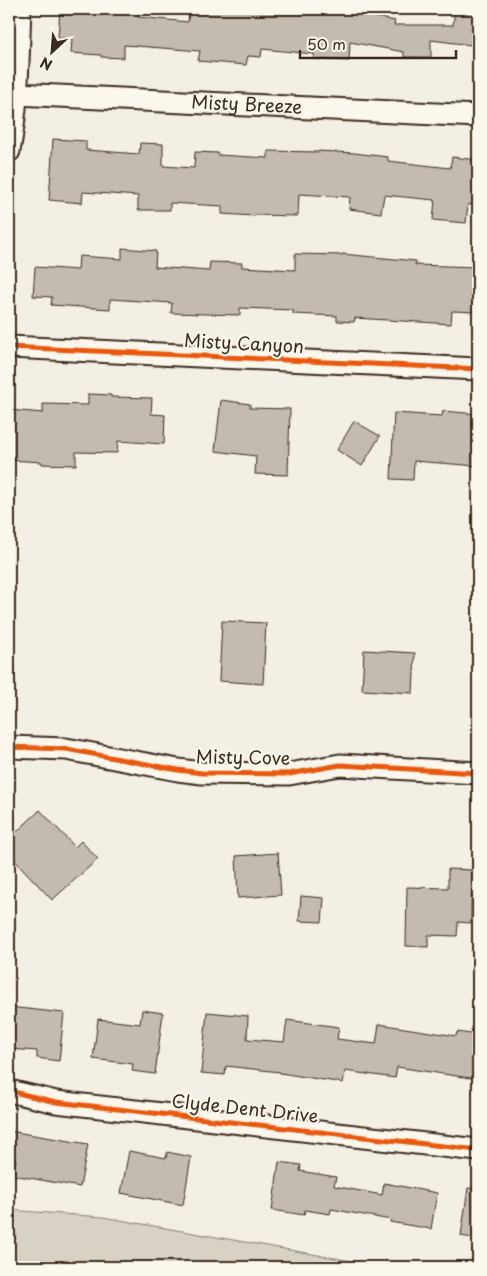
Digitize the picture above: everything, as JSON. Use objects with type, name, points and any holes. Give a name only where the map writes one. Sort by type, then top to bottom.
[{"type":"street","points":[[9,151],[16,94],[20,9]]},
{"type":"street","name":"Misty Breeze","points":[[16,94],[478,116]]},
{"type":"street","name":"Misty Canyon","points":[[9,347],[478,369]]},
{"type":"street","name":"Misty Cove","points":[[9,747],[66,749],[202,773],[289,774],[340,765],[478,773]]},
{"type":"street","name":"Clyde Dent Drive","points":[[9,1091],[56,1102],[478,1150]]},
{"type":"shaded area","points":[[9,1210],[103,1217],[386,1267],[9,1267]]},
{"type":"building","points":[[60,9],[139,12],[138,17],[188,22],[189,9],[352,9],[352,12],[395,21],[394,25],[453,25],[455,9],[475,9],[471,45],[431,40],[431,57],[404,57],[404,52],[350,42],[349,61],[314,59],[314,54],[262,49],[261,57],[248,56],[246,65],[198,61],[200,51],[124,45],[124,58],[71,53],[72,39],[58,38]]},
{"type":"building","points":[[53,139],[86,141],[86,150],[139,154],[140,143],[163,144],[163,166],[194,168],[195,152],[268,158],[268,151],[354,153],[388,157],[388,161],[450,168],[452,157],[478,160],[473,205],[468,204],[466,223],[433,220],[435,200],[384,195],[381,213],[349,209],[350,197],[299,194],[298,216],[255,216],[222,214],[222,206],[170,203],[170,210],[138,210],[138,196],[83,192],[82,203],[49,200]]},
{"type":"building","points":[[122,248],[156,251],[155,267],[209,271],[210,262],[242,263],[242,267],[295,270],[295,254],[342,254],[416,261],[415,265],[478,267],[478,312],[452,311],[451,324],[355,318],[354,322],[337,321],[337,316],[293,314],[293,310],[240,308],[240,315],[171,313],[172,303],[110,299],[110,309],[51,305],[52,297],[33,296],[35,267],[78,270],[79,256],[122,259]]},
{"type":"building","points":[[88,394],[111,395],[111,397],[152,398],[151,414],[165,415],[164,444],[118,441],[117,453],[76,452],[76,465],[42,464],[42,462],[9,460],[9,410],[43,413],[43,404],[88,405]]},
{"type":"building","points":[[221,400],[250,404],[250,408],[290,409],[288,475],[255,474],[256,456],[215,451]]},
{"type":"building","points":[[443,411],[478,414],[478,466],[414,461],[413,480],[391,479],[394,413],[442,416]]},
{"type":"building","points":[[354,421],[380,436],[362,466],[337,450]]},
{"type":"building","points":[[222,621],[266,623],[263,684],[219,681]]},
{"type":"building","points":[[364,650],[415,653],[413,693],[362,690]]},
{"type":"building","points":[[40,810],[75,847],[81,841],[98,859],[52,900],[9,854],[9,839]]},
{"type":"building","points":[[278,853],[281,895],[238,898],[236,856]]},
{"type":"building","points":[[448,869],[472,870],[471,923],[458,922],[457,936],[428,935],[428,947],[406,946],[407,887],[448,888]]},
{"type":"building","points":[[301,896],[324,898],[322,922],[299,921]]},
{"type":"building","points":[[9,1007],[64,1013],[59,1061],[37,1058],[37,1051],[9,1049]]},
{"type":"building","points":[[142,1010],[163,1013],[155,1074],[132,1071],[133,1064],[93,1059],[98,1019],[140,1024]]},
{"type":"building","points":[[207,1012],[248,1016],[247,1039],[284,1042],[287,1020],[339,1027],[337,1039],[376,1044],[379,1024],[456,1036],[457,1032],[478,1035],[477,1079],[397,1067],[395,1078],[345,1071],[343,1083],[280,1072],[226,1066],[225,1075],[201,1073]]},
{"type":"building","points":[[9,1131],[88,1144],[80,1187],[13,1175],[16,1160],[9,1158]]},
{"type":"building","points":[[129,1151],[166,1158],[167,1152],[191,1157],[183,1205],[121,1193]]},
{"type":"building","points":[[279,1162],[301,1165],[300,1171],[336,1177],[334,1186],[382,1195],[384,1183],[437,1193],[431,1229],[331,1209],[330,1214],[305,1210],[304,1215],[272,1210]]},
{"type":"building","points":[[468,1188],[478,1189],[478,1239],[461,1236]]},
{"type":"cycle path","points":[[9,347],[478,369]]},
{"type":"cycle path","points":[[9,747],[66,749],[202,773],[289,774],[340,765],[478,773]]},
{"type":"cycle path","points":[[9,1091],[56,1102],[478,1150]]}]
